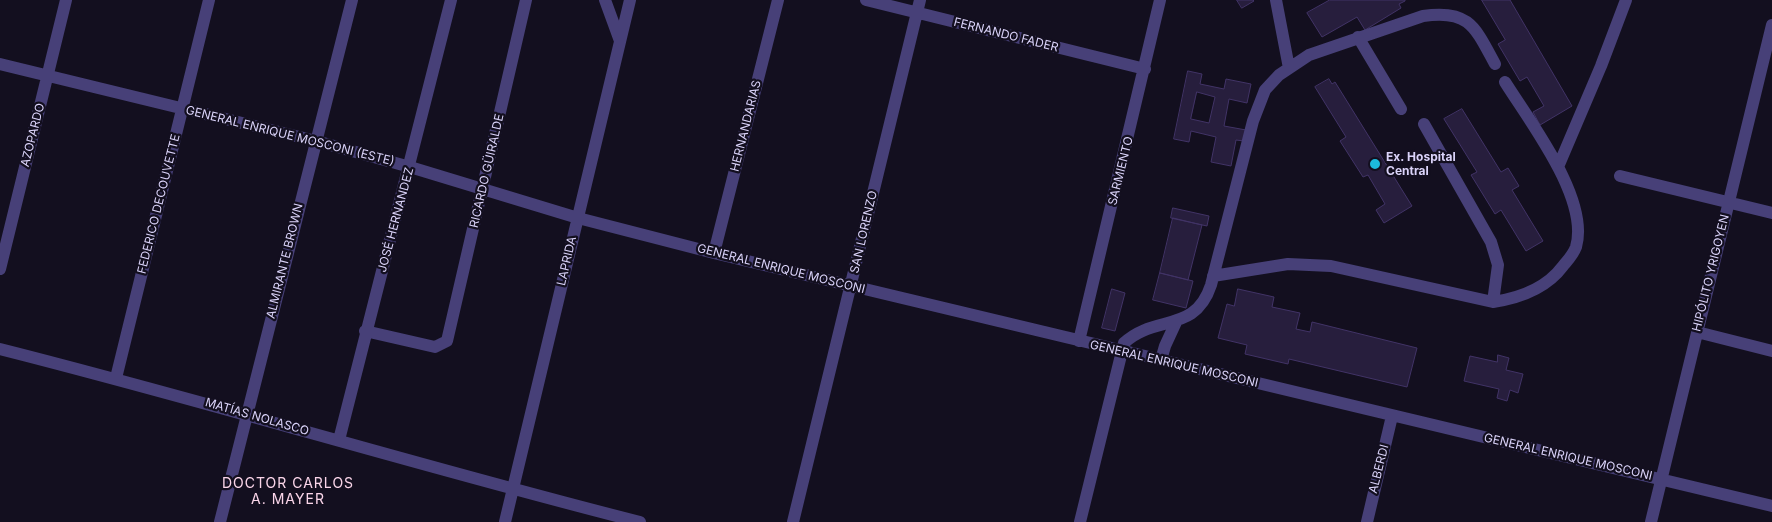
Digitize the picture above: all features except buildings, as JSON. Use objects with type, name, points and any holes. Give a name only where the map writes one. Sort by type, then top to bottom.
[{"type":"street","name":"AZOPARDO","points":[[0,269],[66,0]]},
{"type":"street","name":"FEDERICO DECOUVETTE","points":[[116,378],[209,0]]},
{"type":"street","name":"ALMIRANTE BROWN","points":[[220,522],[352,0]]},
{"type":"street","name":"JOSÉ HERNANDEZ","points":[[339,440],[365,331],[410,167],[451,0]]},
{"type":"street","name":"RICARDO GÜIRALDE","points":[[365,331],[435,348],[447,341],[526,0]]},
{"type":"street","points":[[604,0],[620,41]]},
{"type":"street","name":"LAPRIDA","points":[[505,522],[630,0]]},
{"type":"street","name":"HERNANDARIAS","points":[[714,253],[778,0]]},
{"type":"street","name":"FERNANDO FADER","points":[[866,0],[918,6],[1145,69]]},
{"type":"street","name":"SARMIENTO","points":[[1079,341],[1160,0]]},
{"type":"street","points":[[1276,0],[1289,68]]},
{"type":"street","points":[[1558,167],[1602,66],[1626,0]]},
{"type":"street","name":"SAN LORENZO","points":[[793,522],[918,6]]},
{"type":"street","points":[[1080,522],[1124,342],[1147,329],[1196,312],[1203,305],[1213,276],[1259,101],[1265,90],[1289,68],[1309,55],[1423,16],[1441,13],[1458,16],[1473,27],[1495,64]]},
{"type":"street","name":"HIPÓLITO YRIGOYEN","points":[[1651,522],[1772,25]]},
{"type":"street","points":[[1358,37],[1401,109]]},
{"type":"street","name":"GENERAL ENRIQUE MOSCONI (ESTE)","points":[[0,64],[316,141],[410,167],[578,218]]},
{"type":"street","points":[[1213,276],[1288,264],[1331,266],[1493,302],[1513,299],[1533,291],[1550,280],[1571,257],[1576,248],[1578,230],[1577,211],[1558,167],[1505,82]]},
{"type":"street","points":[[1424,124],[1492,242],[1498,265],[1493,302]]},
{"type":"street","points":[[1620,176],[1772,213]]},
{"type":"street","name":"GENERAL ENRIQUE MOSCONI","points":[[578,218],[851,287],[1772,506]]},
{"type":"street","points":[[1162,360],[1165,346],[1177,320]]},
{"type":"street","points":[[1697,332],[1772,351]]},
{"type":"street","name":"MATÍAS NOLASCO","points":[[0,348],[116,378],[513,490],[640,522]]},
{"type":"street","name":"ALBERDI","points":[[1367,522],[1392,416]]},
{"type":"place","name":"Ex. Hospital Central","points":[[1375,164]]},
{"type":"district","name":"DOCTOR CARLOS A. MAYER","points":[[288,492]]}]
